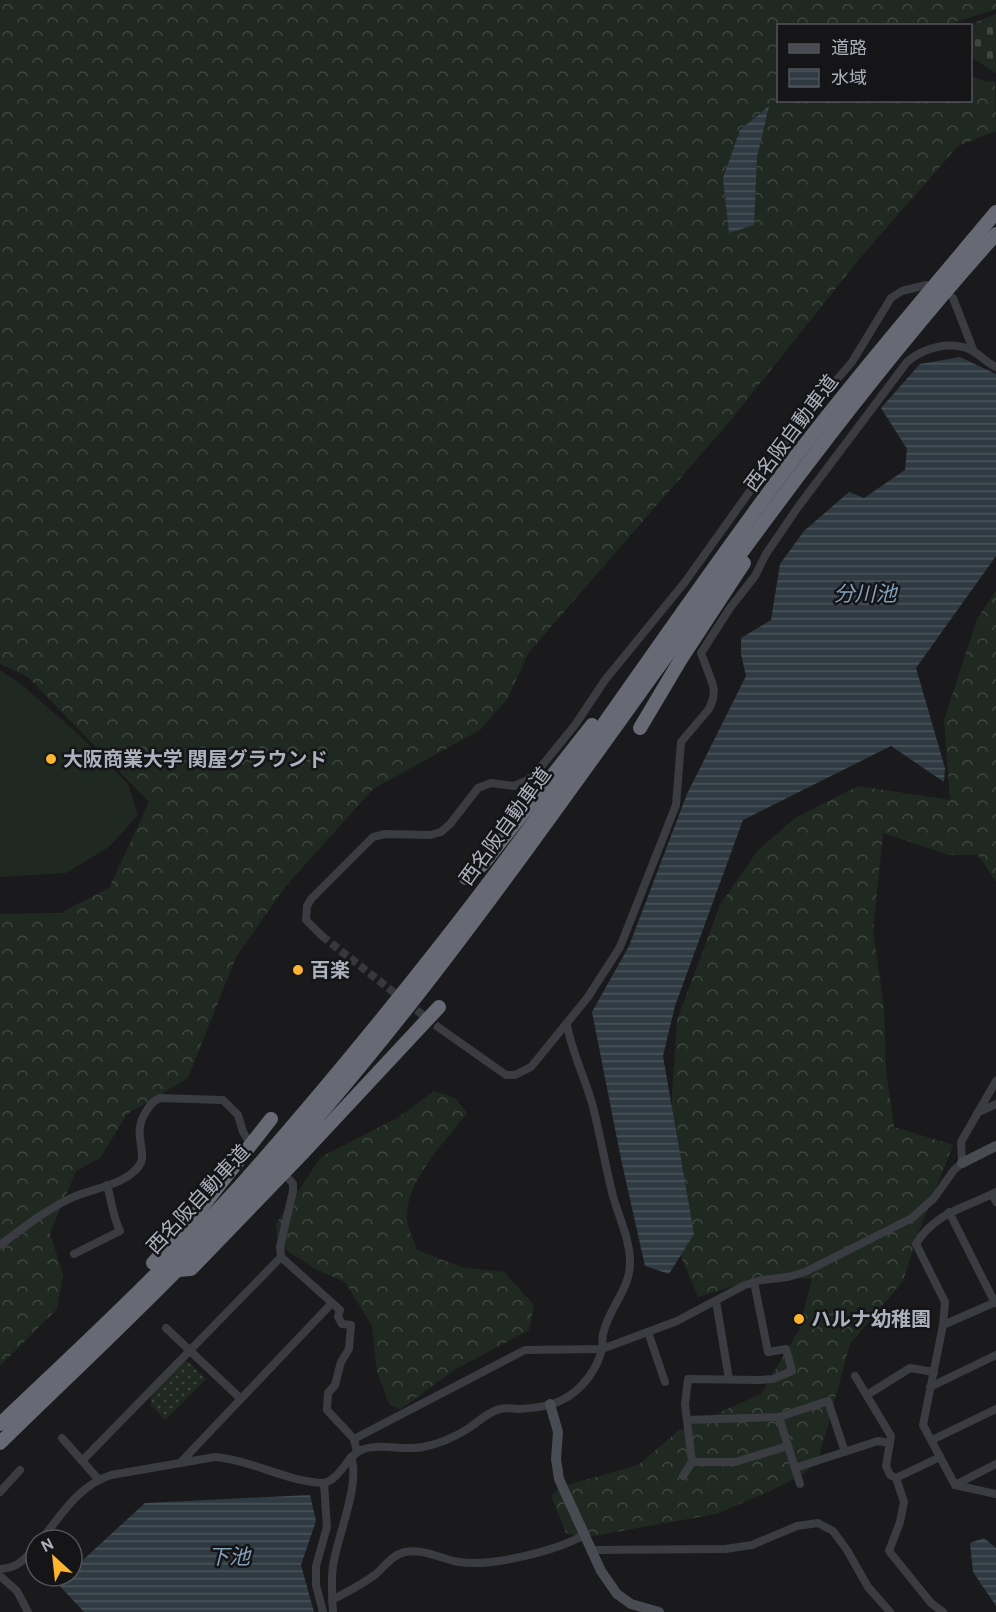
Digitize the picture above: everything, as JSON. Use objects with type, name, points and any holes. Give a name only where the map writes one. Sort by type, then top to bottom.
[{"type":"highway","name":"西名阪自動車道","points":[[0,1424],[105,1325],[240,1186],[369,1034],[483,889],[824,420],[910,313],[996,212]]},
{"type":"highway","name":"西名阪自動車道","points":[[0,1443],[177,1270],[293,1145],[416,996],[536,838],[747,544],[839,423],[963,270],[996,234]]},
{"type":"highway","points":[[640,728],[681,659],[746,561],[747,544]]},
{"type":"highway","points":[[466,878],[483,864],[663,629],[673,626]]},
{"type":"highway","points":[[177,1270],[191,1269],[439,1007]]},
{"type":"highway","points":[[105,1325],[106,1316],[202,1207],[271,1119]]},
{"type":"street","points":[[322,936],[306,920],[307,906],[317,892],[373,837],[385,834],[430,835],[441,832],[478,788],[491,783],[514,786],[528,780],[543,766],[575,725],[605,680],[685,582],[795,428],[858,354],[891,298],[902,291],[926,285]]},
{"type":"street","points":[[953,298],[974,352]]},
{"type":"street","points":[[438,1027],[506,1075],[515,1075],[531,1067],[567,1025],[588,998],[620,947],[670,822],[679,790],[681,742],[709,709],[713,699],[714,690],[702,658],[703,649],[755,576],[766,554],[798,507],[915,354],[938,347],[960,346],[974,352],[996,367]]},
{"type":"street","points":[[51,1528],[81,1491],[98,1479],[111,1475],[203,1458],[227,1458],[324,1484],[335,1477],[354,1455],[373,1447],[403,1449],[434,1444],[459,1434],[501,1408],[531,1408],[550,1404],[562,1400],[580,1387],[595,1367],[602,1349],[607,1320],[628,1275],[630,1264],[629,1251],[609,1181],[592,1103],[569,1038],[567,1025]]},
{"type":"street","points":[[962,1163],[961,1142],[996,1081]]},
{"type":"street","points":[[0,1245],[72,1197],[127,1176],[138,1167],[142,1160],[138,1128],[154,1100],[160,1098],[223,1100],[238,1115],[248,1140]]},
{"type":"street","points":[[975,1114],[996,1104]]},
{"type":"street","points":[[354,1439],[525,1350],[602,1349],[677,1321],[754,1282],[796,1275],[899,1226],[924,1208],[962,1163],[996,1146]]},
{"type":"street","points":[[290,1180],[293,1184],[293,1191],[280,1247],[282,1257],[340,1310],[338,1317],[342,1324],[351,1325],[349,1349],[341,1362],[334,1385],[328,1393],[327,1410],[354,1439],[352,1493],[333,1567],[333,1612]]},
{"type":"street","points":[[74,1254],[120,1231],[112,1215],[107,1185]]},
{"type":"street","points":[[996,1202],[994,1193],[949,1212],[916,1244],[943,1297],[943,1325],[923,1425],[955,1485],[996,1494]]},
{"type":"street","points":[[943,1325],[996,1303],[949,1212]]},
{"type":"street","points":[[82,1461],[282,1257]]},
{"type":"street","points":[[683,1476],[692,1462],[685,1404],[688,1379],[773,1379],[792,1371],[786,1349],[768,1353],[754,1282]]},
{"type":"street","points":[[716,1301],[729,1379]]},
{"type":"street","points":[[181,1462],[332,1303]]},
{"type":"street","points":[[166,1328],[241,1399]]},
{"type":"street","points":[[648,1332],[665,1382]]},
{"type":"street","points":[[930,1387],[996,1355]]},
{"type":"street","points":[[867,1395],[910,1368],[934,1371]]},
{"type":"street","points":[[855,1376],[891,1436],[886,1466],[890,1475],[896,1478],[904,1502],[900,1522],[889,1551],[930,1603],[943,1612]]},
{"type":"street","points":[[687,1420],[779,1417],[828,1401],[845,1452]]},
{"type":"street","points":[[550,1404],[558,1432],[556,1459],[559,1479],[606,1581],[617,1594],[631,1604],[659,1612]]},
{"type":"street","points":[[932,1440],[996,1409]]},
{"type":"street","points":[[779,1417],[800,1484]]},
{"type":"street","points":[[62,1438],[98,1479]]},
{"type":"street","points":[[795,1468],[878,1441],[890,1443]]},
{"type":"street","points":[[692,1462],[735,1462],[788,1446]]},
{"type":"street","points":[[896,1478],[940,1457]]},
{"type":"street","points":[[955,1485],[996,1464]]},
{"type":"street","points":[[0,1492],[20,1470]]},
{"type":"street","points":[[323,1612],[316,1585],[315,1566],[327,1527],[324,1484]]},
{"type":"street","points":[[591,1550],[725,1549],[752,1545],[797,1526],[818,1523],[833,1531],[847,1550],[868,1587],[890,1612]]},
{"type":"street","points":[[332,1600],[375,1575],[395,1556],[404,1552],[414,1551],[460,1562],[480,1562],[531,1555],[553,1549],[584,1535]]},
{"type":"street","points":[[0,1569],[11,1568],[24,1560]]},
{"type":"street","points":[[0,1569],[17,1591],[28,1612]]},
{"type":"green space","points":[[0,0],[996,0],[996,9],[949,24],[777,24],[777,102],[972,102],[972,76],[988,82],[995,81],[996,131],[958,146],[860,258],[730,421],[529,652],[508,698],[480,730],[373,789],[285,887],[236,957],[188,1078],[127,1114],[100,1158],[76,1171],[50,1233],[63,1275],[57,1309],[0,1366],[0,914],[60,913],[109,888],[149,802],[28,677],[0,664]]},
{"type":"green space","points":[[996,14],[996,73],[972,58],[972,24]]},
{"type":"green space","points":[[996,591],[996,882],[978,855],[949,855],[883,833],[873,930],[884,1007],[886,1070],[894,1127],[953,1145],[920,1228],[903,1281],[850,1344],[819,1457],[805,1473],[716,1514],[582,1538],[566,1533],[551,1496],[560,1487],[638,1465],[678,1431],[761,1394],[799,1330],[812,1279],[763,1277],[698,1297],[678,1249],[671,1174],[672,1098],[677,1020],[720,905],[758,850],[795,818],[858,786],[950,800],[944,720],[977,619]]},
{"type":"green space","name":"大阪商業大学 関屋グラウンド","points":[[0,670],[21,684],[77,733],[128,784],[138,815],[109,847],[66,873],[0,877]]},
{"type":"green space","points":[[434,1091],[455,1098],[467,1113],[428,1162],[413,1190],[408,1204],[407,1222],[417,1250],[461,1267],[504,1272],[534,1305],[529,1330],[454,1370],[401,1409],[390,1405],[377,1372],[372,1326],[345,1282],[317,1270],[278,1245],[276,1224],[321,1157],[399,1117]]},
{"type":"green space","points":[[183,1361],[189,1362],[206,1379],[165,1420],[151,1405],[151,1394]]},
{"type":"water","points":[[769,106],[757,157],[754,225],[729,233],[723,178],[740,130]]},
{"type":"water","name":"分川池","points":[[960,357],[996,374],[996,556],[916,668],[945,768],[944,782],[891,746],[743,820],[675,1006],[663,1056],[694,1234],[669,1274],[645,1266],[592,1012],[629,946],[687,794],[746,676],[741,654],[741,638],[771,620],[780,564],[804,531],[849,492],[864,498],[905,470],[907,449],[881,408],[920,364]]},
{"type":"water","name":"下池","points":[[310,1495],[316,1521],[301,1565],[314,1612],[84,1612],[62,1588],[84,1588],[84,1559],[145,1503]]},
{"type":"water","points":[[984,1538],[996,1548],[996,1606],[973,1572],[970,1543]]},
{"type":"tunnel","points":[[322,936],[438,1027]]},
{"type":"place","name":"大阪商業大学 関屋グラウンド","points":[[51,759]]},
{"type":"place","name":"百楽","points":[[298,970]]},
{"type":"place","name":"ハルナ幼稚園","points":[[799,1319]]}]
